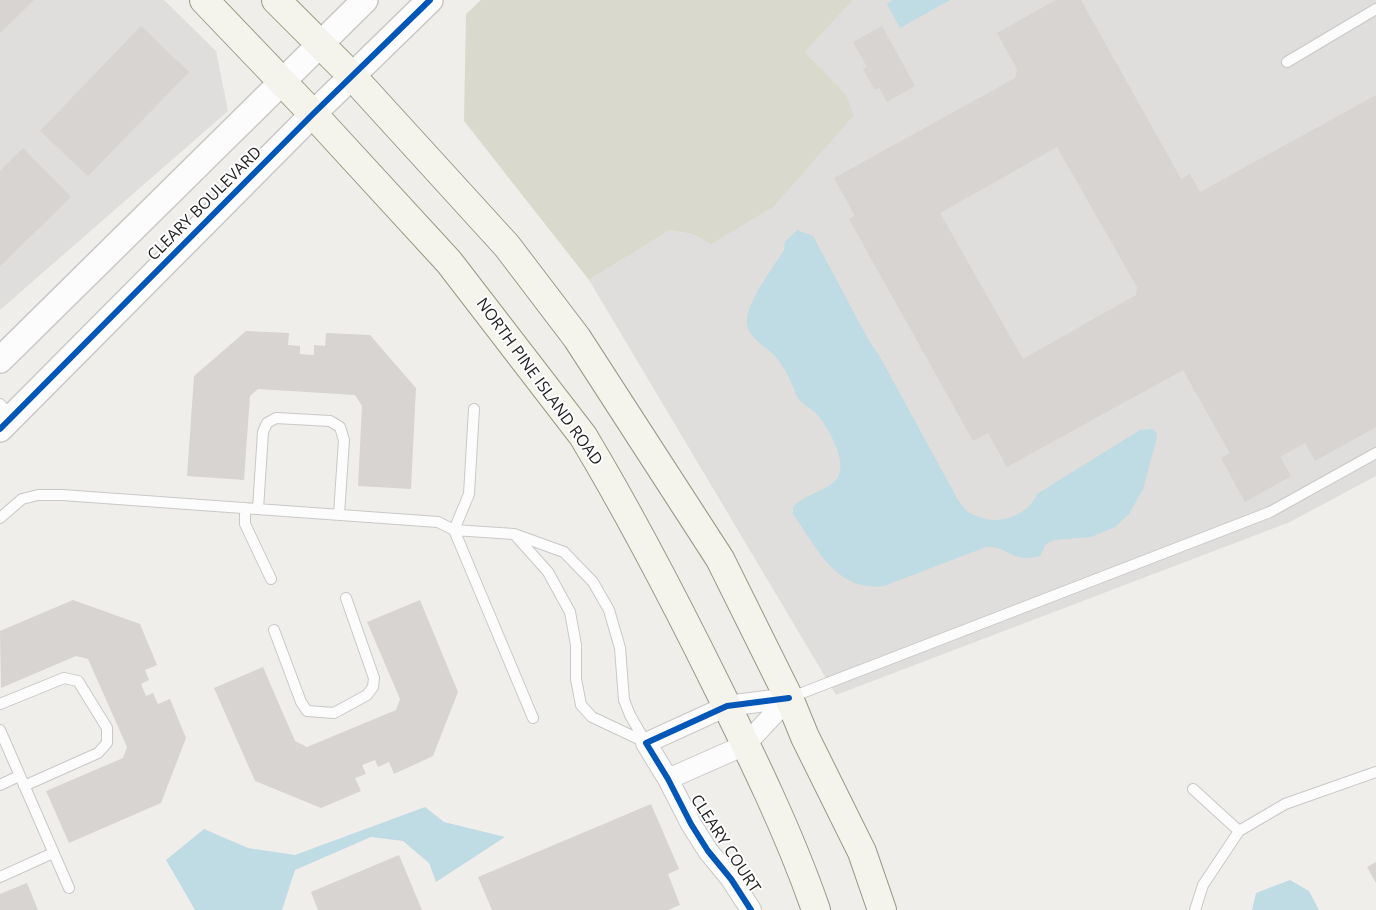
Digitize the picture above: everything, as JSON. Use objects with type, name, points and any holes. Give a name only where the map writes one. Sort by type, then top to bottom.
[{"type":"main road","name":"NORTH PINE ISLAND ROAD","points":[[204,0],[313,114],[449,262],[583,436],[672,595],[727,706],[802,868],[816,910]]},
{"type":"main road","points":[[276,0],[352,76],[507,246],[577,338],[720,559],[862,852],[882,910]]},
{"type":"street","name":"CLEARY BOULEVARD","points":[[0,360],[365,0]]},
{"type":"street","name":"CLEARY BOULEVARD","points":[[4,416],[430,0]]},
{"type":"street","points":[[646,743],[727,706],[789,698]]},
{"type":"street","points":[[668,779],[745,745],[789,698]]},
{"type":"street","name":"CLEARY COURT","points":[[646,743],[668,779],[691,824],[708,851],[731,879],[751,910]]},
{"type":"lane","points":[[1287,62],[1376,9]]},
{"type":"lane","points":[[474,409],[469,494],[454,530],[533,718]]},
{"type":"lane","points":[[258,509],[263,432],[267,423],[276,418],[330,421],[340,427],[344,440],[339,514]]},
{"type":"lane","points":[[789,698],[1270,512],[1376,453]]},
{"type":"lane","points":[[0,518],[22,499],[38,495],[62,495],[438,522],[454,530],[514,534],[564,552],[593,582],[609,610],[620,648],[624,700],[646,743]]},
{"type":"lane","points":[[245,508],[245,524],[271,579]]},
{"type":"lane","points":[[514,534],[548,572],[570,612],[576,645],[576,679],[581,705],[592,717],[646,743]]},
{"type":"lane","points":[[274,630],[301,702],[307,711],[334,713],[367,695],[373,687],[374,678],[346,598]]},
{"type":"lane","points":[[0,704],[64,678],[78,681],[107,728],[107,743],[98,753],[24,786]]},
{"type":"lane","points":[[0,730],[69,888]]},
{"type":"lane","points":[[1195,910],[1203,885],[1239,831],[1285,804],[1376,772]]},
{"type":"lane","points":[[0,785],[19,776]]},
{"type":"lane","points":[[1193,789],[1239,831]]},
{"type":"lane","points":[[0,877],[53,853]]},
{"type":"shaded area","points":[[0,0],[164,0],[216,51],[228,111],[0,310]]},
{"type":"shaded area","points":[[481,0],[853,0],[805,52],[845,93],[854,115],[773,207],[711,244],[692,234],[670,230],[589,280],[464,121],[466,14]]},
{"type":"shaded area","points":[[853,0],[1376,0],[1376,476],[1290,522],[836,695],[589,280],[670,230],[692,234],[711,244],[845,93],[805,52]]},
{"type":"water","points":[[893,0],[950,0],[900,28],[887,4]]},
{"type":"water","points":[[797,230],[813,236],[958,500],[968,512],[986,519],[1001,520],[1022,512],[1029,506],[1037,494],[1140,430],[1153,429],[1157,433],[1156,441],[1143,489],[1129,514],[1115,527],[1091,537],[1054,540],[1046,544],[1040,556],[1023,558],[994,547],[986,547],[884,586],[867,586],[853,582],[840,575],[829,565],[793,514],[793,507],[798,502],[836,480],[840,468],[838,451],[830,433],[820,418],[796,395],[782,365],[774,355],[754,338],[747,324],[747,316],[755,297],[784,250],[785,242]]},
{"type":"water","points":[[425,807],[444,822],[505,837],[436,882],[429,863],[403,841],[371,837],[295,870],[282,910],[195,910],[166,860],[204,829],[248,848],[295,855]]},
{"type":"water","points":[[1290,880],[1309,891],[1319,910],[1252,910],[1256,893]]},
{"type":"building","points":[[0,0],[34,0],[0,33]]},
{"type":"building","points":[[1056,0],[1081,0],[1181,179],[1190,174],[1200,192],[1376,95],[1376,427],[1315,461],[1305,443],[1280,457],[1291,476],[1245,502],[1221,458],[1230,453],[1183,370],[1007,467],[988,433],[973,441],[849,219],[855,216],[834,178],[1015,78],[1017,69],[997,33]],"holes":[[[1057,147],[1137,287],[1136,295],[1023,359],[940,213]]]},
{"type":"building","points":[[141,26],[189,72],[88,176],[40,131]]},
{"type":"building","points":[[882,26],[915,86],[887,102],[879,88],[875,90],[863,69],[867,67],[853,42]]},
{"type":"building","points":[[23,148],[71,197],[0,266],[0,171]]},
{"type":"building","points":[[246,331],[289,333],[288,345],[300,346],[300,354],[314,355],[314,345],[325,346],[326,333],[370,335],[416,388],[411,489],[358,486],[362,406],[355,395],[258,389],[250,396],[244,480],[187,476],[194,376]]},
{"type":"building","points":[[73,600],[140,624],[157,665],[145,670],[149,680],[141,684],[146,696],[153,693],[158,704],[170,699],[186,738],[161,803],[69,843],[46,791],[123,758],[127,747],[88,659],[76,656],[1,688],[0,631]]},
{"type":"building","points":[[420,600],[458,692],[433,756],[394,774],[389,762],[378,767],[375,760],[362,765],[366,774],[355,778],[361,791],[321,808],[255,781],[214,688],[263,667],[295,741],[307,747],[396,710],[400,699],[367,622]]},
{"type":"building","points":[[651,804],[679,869],[668,874],[680,905],[668,910],[492,910],[478,877]]},
{"type":"building","points":[[399,855],[422,910],[318,910],[311,892]]},
{"type":"building","points":[[1376,862],[1376,883],[1367,867]]},
{"type":"building","points":[[27,883],[38,910],[0,910],[0,894]]},
{"type":"cycle path","points":[[0,429],[313,114],[430,0]]},
{"type":"cycle path","points":[[751,910],[731,879],[708,851],[691,824],[668,779],[646,743],[727,706],[789,698]]}]
